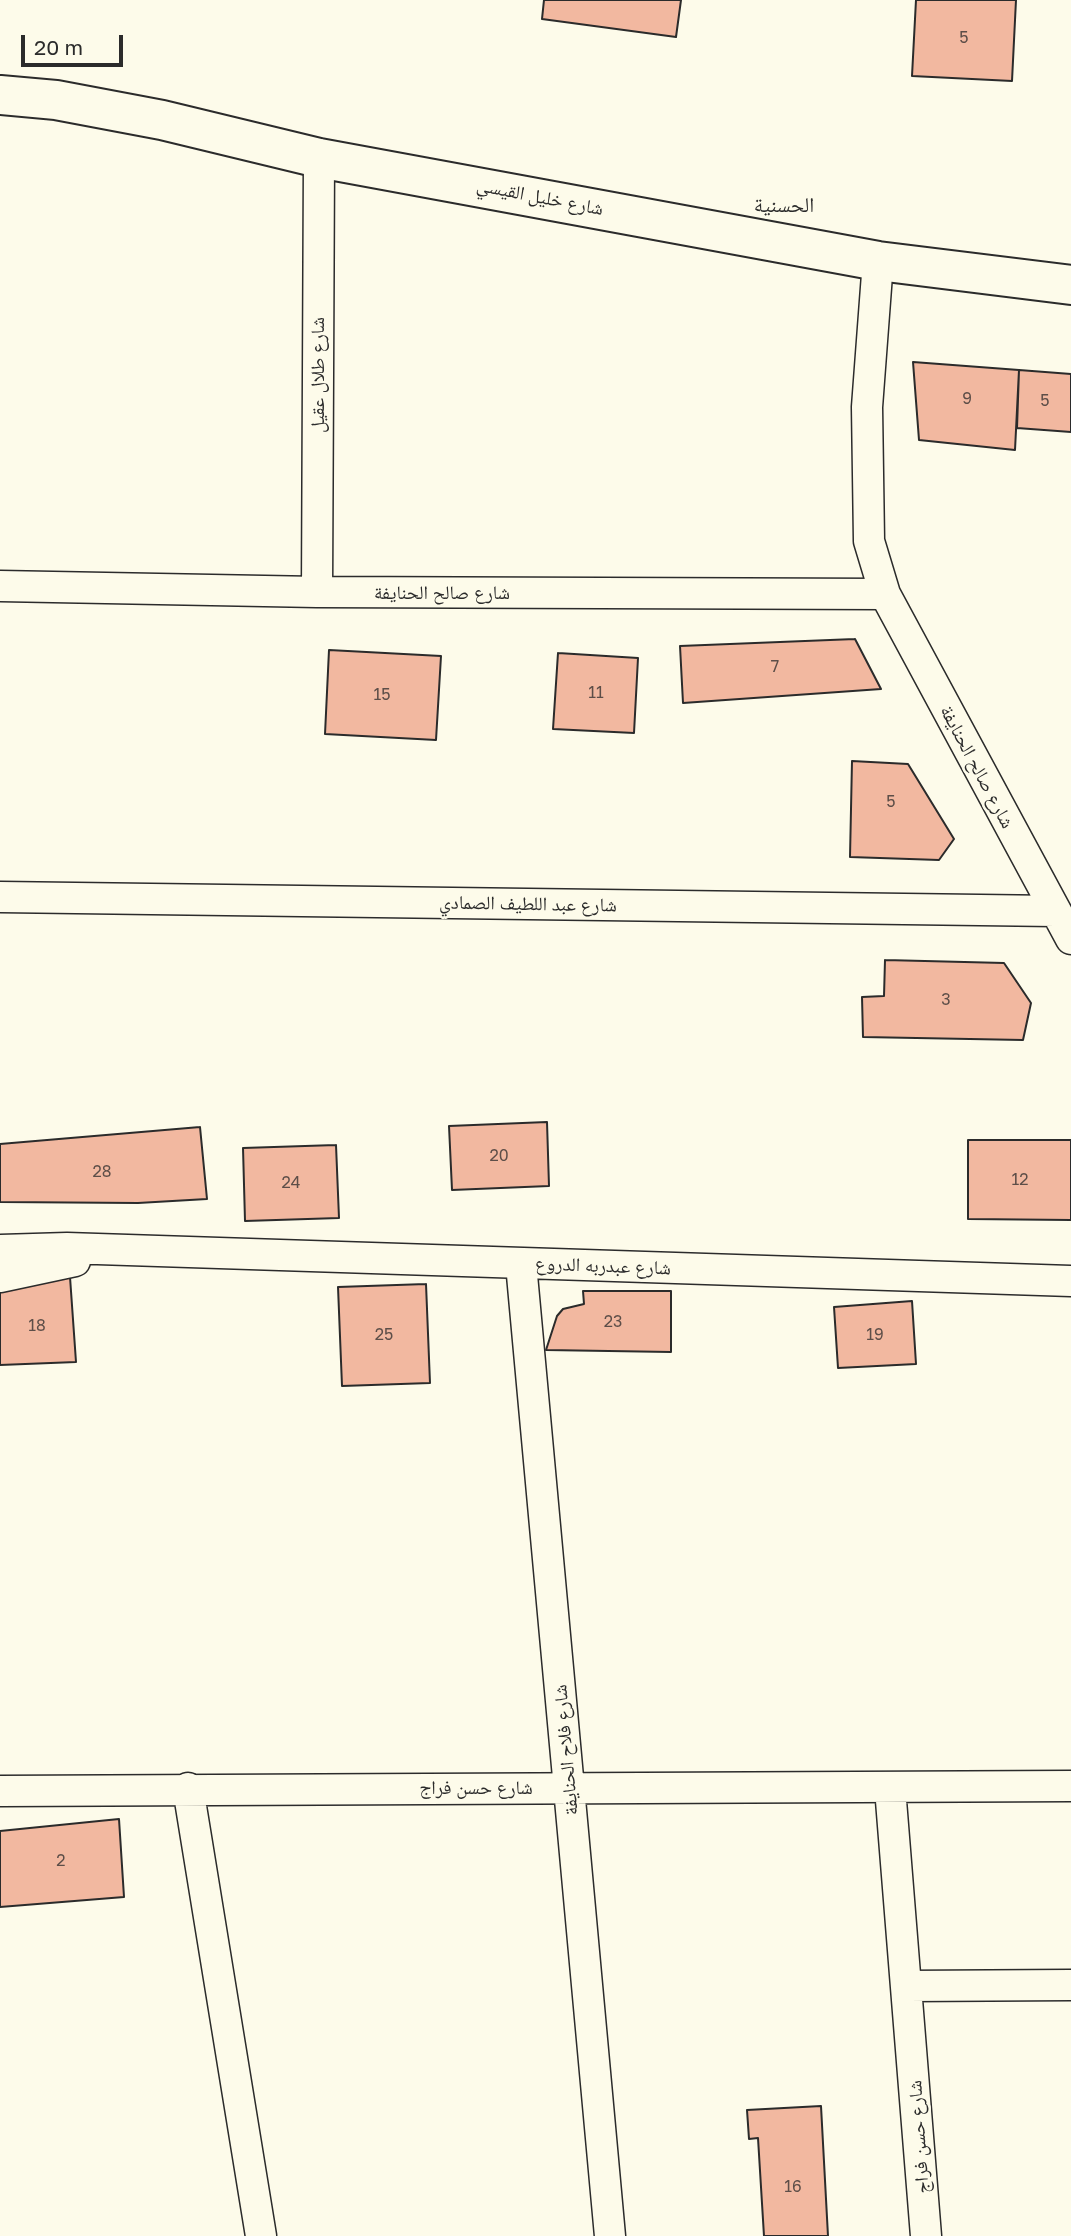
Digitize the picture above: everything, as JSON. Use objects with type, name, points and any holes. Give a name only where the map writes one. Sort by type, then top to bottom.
[{"type":"street","name":"شارع خليل القيسي","points":[[1,91],[162,120],[318,158],[878,261],[1071,285]]},
{"type":"street","name":"شارع طلال عقيل","points":[[317,592],[318,158]]},
{"type":"street","name":"شارع صالح الحنايفة","points":[[878,261],[867,407],[869,541],[884,594],[1071,939]]},
{"type":"street","name":"شارع خليل القيسي","points":[[1027,281],[1071,292]]},
{"type":"street","name":"شارع صالح الحنايفة","points":[[0,586],[317,592],[884,594]]},
{"type":"street","name":"شارع عبد اللطيف الصمادي","points":[[0,897],[1055,911]]},
{"type":"street","name":"شارع عبدربه الدروع","points":[[0,1250],[67,1248],[1071,1281]]},
{"type":"street","name":"شارع عبدربه الدروع","points":[[0,1277],[134,1252]]},
{"type":"street","name":"شارع فلاح الحنايفة","points":[[522,1264],[610,2236]]},
{"type":"street","name":"شارع حسن فراج","points":[[0,1791],[188,1788],[1071,1786]]},
{"type":"street","points":[[188,1788],[261,2236]]},
{"type":"street","name":"شارع حسن فراج","points":[[890,1788],[926,2236]]},
{"type":"street","points":[[908,1986],[1071,1985]]},
{"type":"building","points":[[544,0],[681,0],[676,37],[542,19]]},
{"type":"building","points":[[916,0],[1016,0],[1012,81],[912,76]]},
{"type":"building","points":[[913,362],[1019,370],[1015,450],[919,440]]},
{"type":"building","points":[[1019,370],[1071,374],[1071,432],[1017,428]]},
{"type":"building","points":[[855,639],[881,689],[683,703],[680,646]]},
{"type":"building","points":[[329,650],[441,656],[436,740],[325,734]]},
{"type":"building","points":[[558,653],[638,658],[634,733],[553,729]]},
{"type":"building","points":[[852,761],[908,764],[954,839],[939,860],[850,857]]},
{"type":"building","points":[[885,960],[1004,963],[1031,1003],[1023,1040],[863,1037],[862,997],[884,996]]},
{"type":"building","points":[[547,1122],[549,1186],[452,1190],[449,1126]]},
{"type":"building","points":[[200,1127],[207,1199],[138,1203],[0,1202],[0,1144]]},
{"type":"building","points":[[968,1140],[1071,1140],[1071,1220],[968,1219]]},
{"type":"building","points":[[336,1145],[339,1218],[245,1221],[243,1148]]},
{"type":"building","points":[[70,1277],[76,1362],[0,1365],[0,1290]]},
{"type":"building","points":[[426,1284],[430,1383],[342,1386],[338,1287]]},
{"type":"building","points":[[583,1291],[671,1291],[671,1352],[546,1350],[557,1316],[563,1309],[584,1304]]},
{"type":"building","points":[[912,1301],[916,1364],[838,1368],[834,1307]]},
{"type":"building","points":[[119,1819],[124,1897],[0,1907],[0,1831]]},
{"type":"building","points":[[821,2106],[828,2236],[764,2236],[758,2138],[749,2139],[747,2110]]},
{"type":"district","name":"الحسنية","points":[[784,205]]}]
